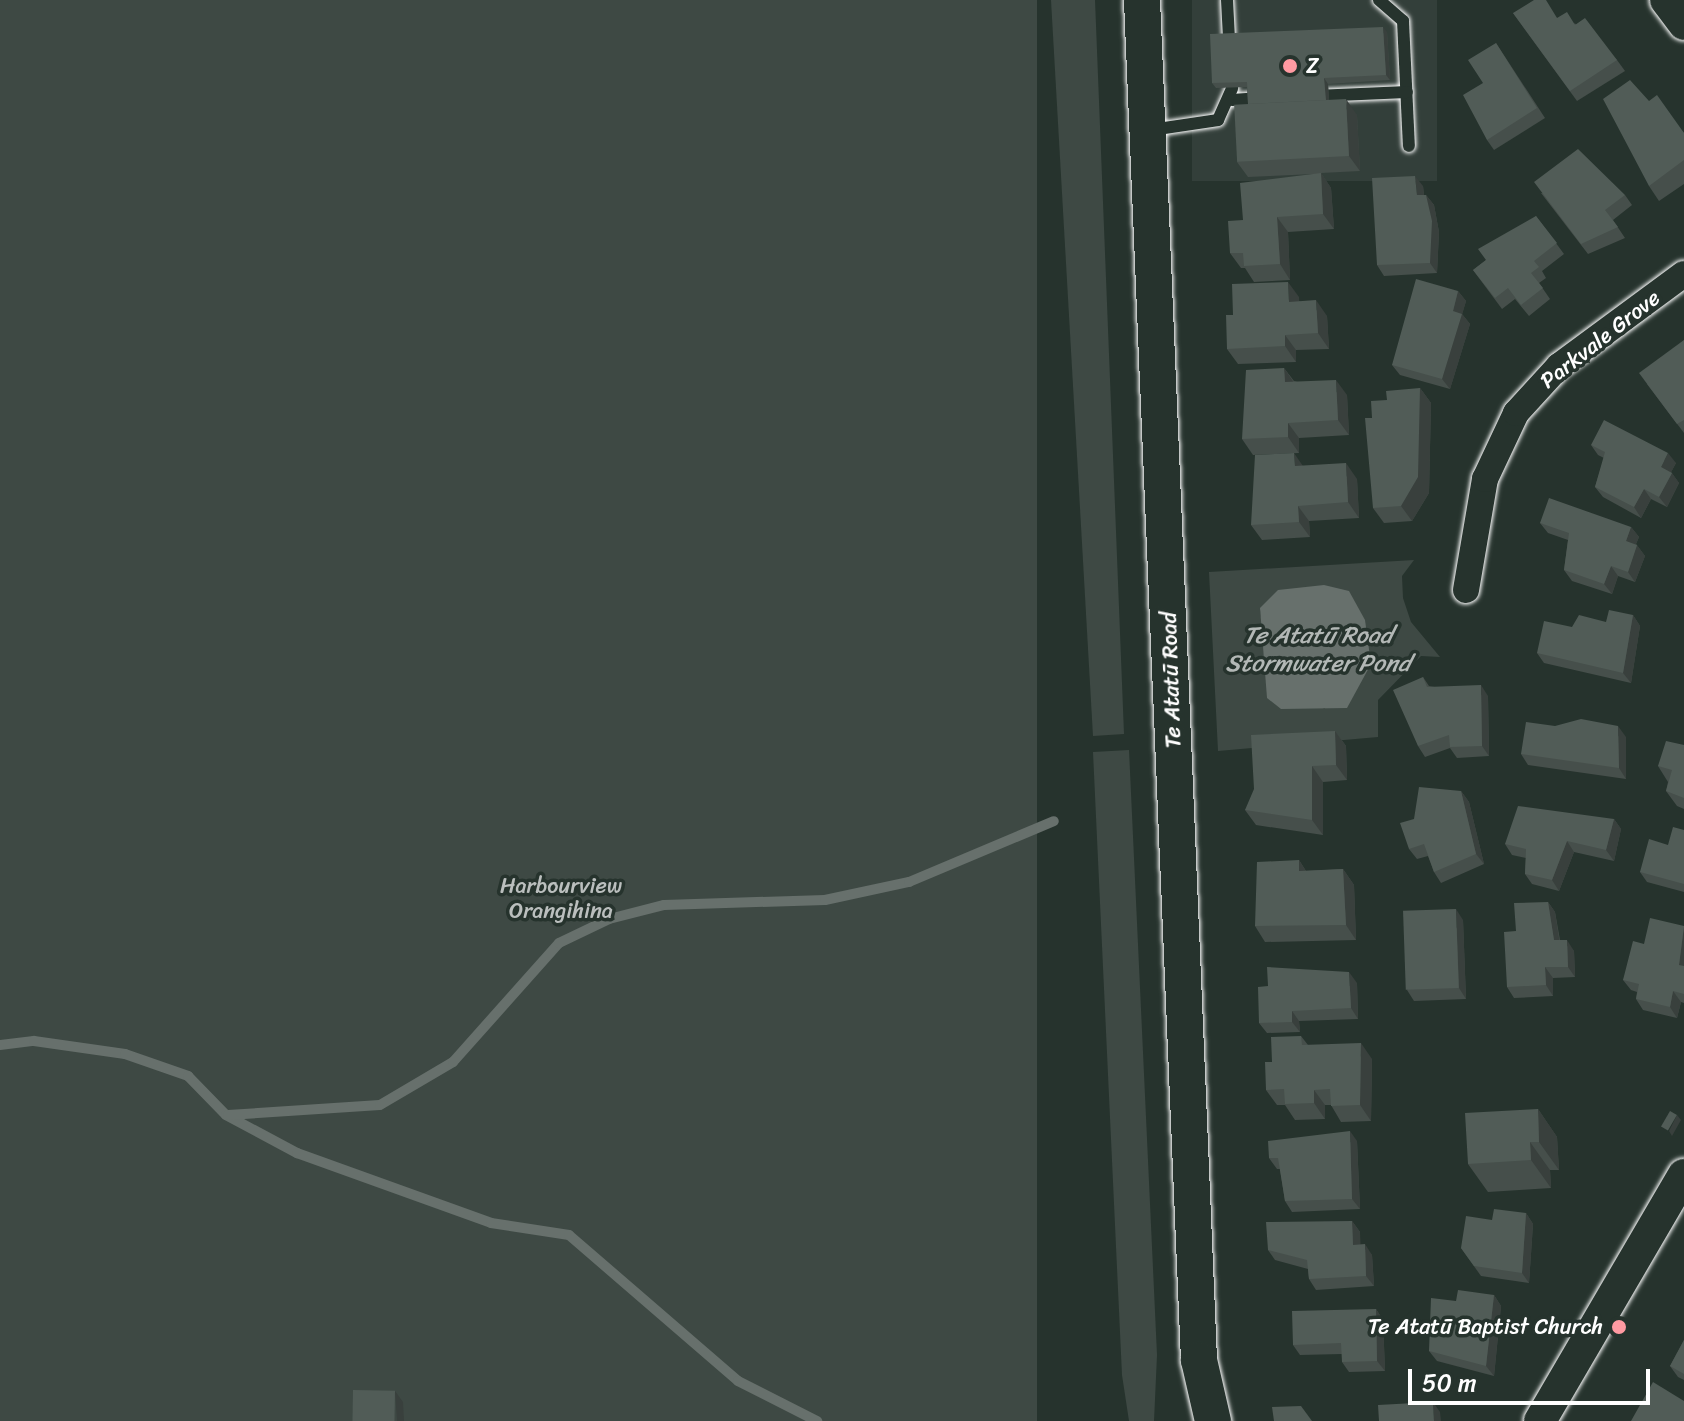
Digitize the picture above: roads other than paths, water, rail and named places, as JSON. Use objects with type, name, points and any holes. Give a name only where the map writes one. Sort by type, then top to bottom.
[{"type":"main road","name":"Te Atatū Road","points":[[1142,0],[1199,1360],[1213,1421]]},
{"type":"main road","name":"Te Atatū Road","points":[[1186,1421],[1199,1360]]},
{"type":"street","points":[[1666,0],[1684,24]]},
{"type":"street","name":"Parkvale Grove","points":[[1466,590],[1485,479],[1516,413],[1559,366],[1684,274]]},
{"type":"street","points":[[1540,1421],[1684,1175]]},
{"type":"lane","points":[[1227,0],[1229,39]]},
{"type":"lane","points":[[1379,0],[1403,21],[1409,146]]},
{"type":"lane","points":[[1295,97],[1407,92]]},
{"type":"lane","points":[[1147,130],[1208,123],[1232,94],[1279,98]]},
{"type":"water","name":"Te Atatū Road Stormwater Pond","points":[[1324,585],[1349,591],[1365,620],[1371,664],[1347,708],[1281,709],[1267,698],[1260,608],[1278,590]]},
{"type":"waterway","points":[[228,1115],[380,1105],[453,1062],[559,943],[609,919],[664,905],[825,900],[909,882],[1054,821]]},
{"type":"waterway","points":[[0,1045],[34,1041],[125,1054],[188,1076],[226,1115],[297,1153],[491,1223],[569,1235],[738,1381],[817,1421]]},
{"type":"place","name":"Z","points":[[1290,66]]},
{"type":"place","name":"Te Atatū Baptist Church","points":[[1619,1327]]},
{"type":"park label","name":"Harbourview Orangihina","points":[[561,898]]}]
